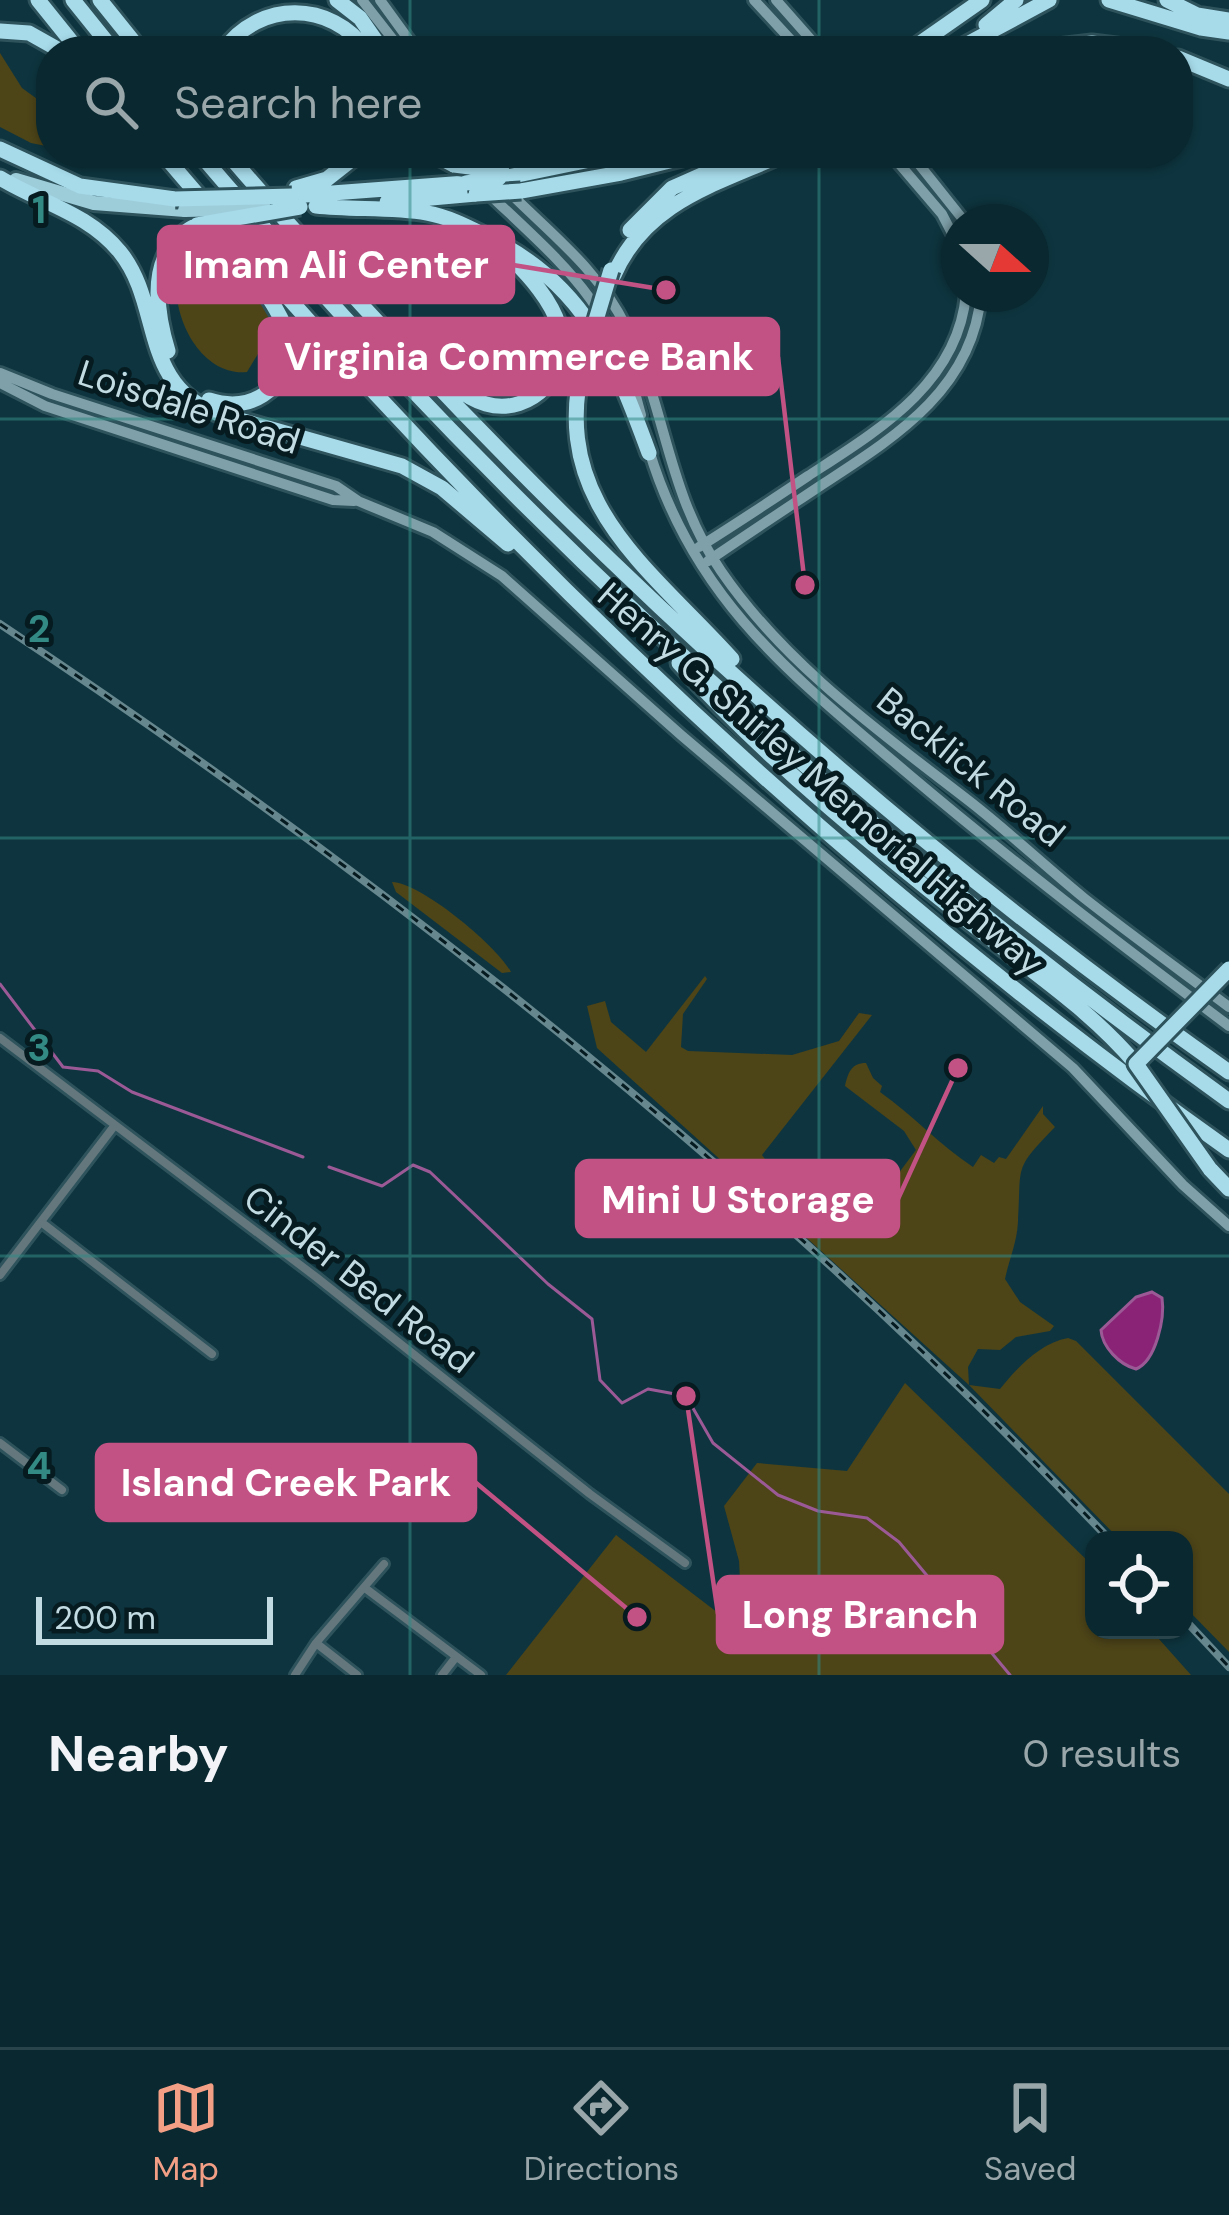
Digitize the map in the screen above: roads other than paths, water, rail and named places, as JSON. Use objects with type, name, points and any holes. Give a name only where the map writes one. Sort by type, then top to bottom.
[{"type":"highway","points":[[38,0],[67,36]]},
{"type":"highway","points":[[73,0],[102,36]]},
{"type":"highway","points":[[100,0],[129,36]]},
{"type":"highway","points":[[337,0],[372,36]]},
{"type":"highway","points":[[971,36],[1016,0]]},
{"type":"highway","points":[[981,36],[1049,0]]},
{"type":"highway","points":[[1109,0],[1229,32]]},
{"type":"highway","points":[[1167,0],[1197,15],[1229,20]]},
{"type":"highway","points":[[930,36],[975,4]]},
{"type":"highway","points":[[236,36],[250,21],[274,11],[298,9],[336,20],[352,36]]},
{"type":"highway","points":[[0,31],[36,37]]},
{"type":"highway","points":[[1193,64],[1229,79]]},
{"type":"highway","points":[[0,152],[36,167]]},
{"type":"highway","points":[[38,168],[80,186],[180,205],[474,188],[552,168]]},
{"type":"highway","name":"Henry G. Shirley Memorial Highway","points":[[174,168],[373,393],[541,567],[698,719],[898,894],[1055,1021],[1229,1150]]},
{"type":"highway","points":[[213,168],[413,390],[607,585],[715,685],[941,880],[1071,985],[1229,1101]]},
{"type":"highway","name":"Henry G. Shirley Memorial Highway","points":[[240,168],[362,305],[573,522],[786,719],[1049,938],[1229,1072]]},
{"type":"highway","points":[[250,168],[272,205]]},
{"type":"highway","points":[[299,200],[341,168]]},
{"type":"highway","points":[[478,168],[504,178]]},
{"type":"highway","points":[[0,176],[94,203],[180,205],[474,188],[521,190],[641,168]]},
{"type":"highway","points":[[713,168],[658,198],[629,232],[584,360],[575,433],[581,465],[599,508],[642,566],[786,719]]},
{"type":"highway","points":[[612,273],[631,242],[657,215],[755,168]]},
{"type":"highway","points":[[0,176],[82,219],[118,250],[133,272],[166,370],[192,401],[412,471],[450,494],[541,567]]},
{"type":"highway","points":[[222,225],[279,310],[289,339],[285,367],[274,385],[256,399],[234,405],[205,398],[187,384],[171,360],[162,330],[158,295],[162,261],[176,238],[197,225],[299,200],[427,213],[486,236],[554,282],[593,325],[619,372],[649,453]]},
{"type":"highway","points":[[362,305],[477,400],[500,406],[530,400],[557,370],[560,326],[529,276],[486,236]]},
{"type":"highway","points":[[607,585],[693,679],[787,769],[1105,1030],[1229,1189]]},
{"type":"highway","points":[[1136,1064],[1229,969]]},
{"type":"main road","points":[[362,0],[390,36]]},
{"type":"main road","points":[[380,0],[406,36]]},
{"type":"main road","points":[[754,0],[787,36]]},
{"type":"main road","points":[[776,0],[808,36]]},
{"type":"main road","name":"Backlick Road","points":[[461,168],[474,188],[560,260],[609,322],[676,526],[747,629],[811,694],[1015,862],[1229,1026]]},
{"type":"main road","name":"Backlick Road","points":[[492,168],[572,251],[615,305],[645,371],[678,492],[712,558],[766,628],[835,695],[1088,901],[1229,1007]]},
{"type":"main road","points":[[903,168],[941,213]]},
{"type":"main road","points":[[922,168],[951,204]]},
{"type":"main road","points":[[691,552],[868,437],[905,407],[950,352],[963,312]]},
{"type":"main road","points":[[700,567],[882,446],[920,414],[965,356],[978,312]]},
{"type":"main road","name":"Loisdale Road","points":[[0,373],[336,486],[358,501],[433,532],[502,576],[680,735],[1051,1048],[1229,1226]]},
{"type":"main road","name":"Loisdale Road","points":[[0,383],[56,410],[333,500],[358,501]]},
{"type":"street","name":"Cinder Bed Road","points":[[0,1038],[685,1563]]},
{"type":"street","points":[[0,1275],[115,1125]]},
{"type":"street","points":[[41,1222],[212,1354]]},
{"type":"street","points":[[0,1443],[62,1490]]},
{"type":"street","points":[[295,1675],[316,1643],[384,1564]]},
{"type":"street","points":[[365,1588],[481,1675]]},
{"type":"street","points":[[316,1643],[357,1675]]},
{"type":"street","points":[[442,1675],[456,1657]]},
{"type":"waterway","points":[[0,984],[63,1067],[98,1071],[132,1092],[303,1157]]},
{"type":"waterway","points":[[329,1167],[382,1186],[413,1165],[430,1172],[548,1284],[592,1319],[600,1380],[622,1403],[648,1389],[686,1396],[713,1443],[778,1495],[818,1511],[867,1518],[899,1542],[1010,1675]]},
{"type":"railway","points":[[0,624],[296,830],[581,1050],[853,1287],[1101,1531]]},
{"type":"railway","points":[[1193,1629],[1229,1667]]},
{"type":"place","name":"Imam Ali Center","points":[[666,290]]},
{"type":"place","name":"Virginia Commerce Bank","points":[[805,585]]},
{"type":"place","name":"Mini U Storage","points":[[958,1068]]},
{"type":"place","name":"Long Branch","points":[[686,1396]]},
{"type":"place","name":"Island Creek Park","points":[[637,1617]]}]
